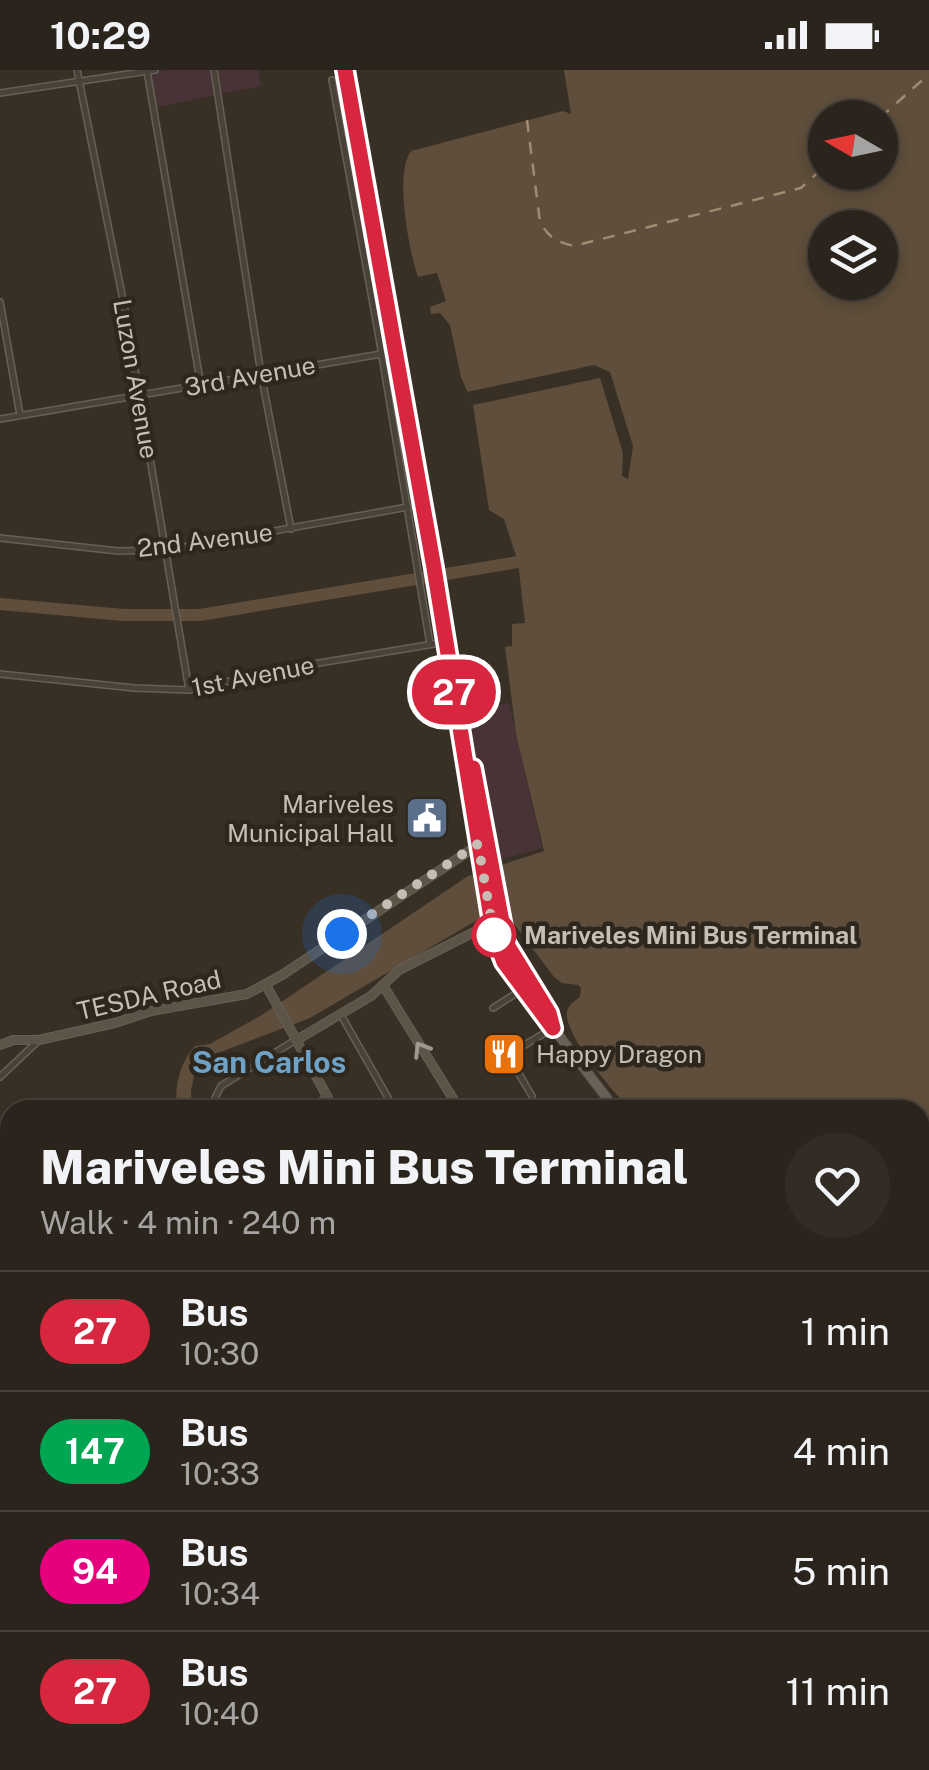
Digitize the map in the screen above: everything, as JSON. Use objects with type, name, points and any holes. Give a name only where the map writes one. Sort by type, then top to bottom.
[{"type":"main road","points":[[345,70],[434,568],[478,844],[486,862]]},
{"type":"main road","points":[[460,731],[473,768],[498,947],[522,988],[608,1100]]},
{"type":"main road","points":[[494,918],[512,958],[549,1013],[553,1028]]},
{"type":"street","name":"Luzon Avenue","points":[[77,70],[112,239],[189,690]]},
{"type":"street","points":[[214,70],[261,374],[291,529]]},
{"type":"street","points":[[0,93],[151,71],[202,386]]},
{"type":"street","points":[[332,80],[430,644]]},
{"type":"street","points":[[358,230],[372,221]]},
{"type":"street","points":[[0,302],[20,415]]},
{"type":"street","points":[[377,326],[393,330]]},
{"type":"street","name":"3rd Avenue","points":[[0,419],[381,354]]},
{"type":"street","name":"2nd Avenue","points":[[0,538],[118,550],[166,550],[408,506]]},
{"type":"street","name":"1st Avenue","points":[[0,674],[189,690],[289,668],[446,642]]},
{"type":"street","name":"TESDA Road","points":[[0,1045],[247,994],[478,844]]},
{"type":"street","points":[[217,1100],[216,1093],[226,1082],[384,988],[399,970],[494,918]]},
{"type":"street","points":[[266,984],[328,1098],[324,1100]]},
{"type":"street","points":[[384,988],[454,1100]]},
{"type":"street","points":[[492,1008],[522,988]]},
{"type":"street","points":[[339,1012],[389,1100]]},
{"type":"street","points":[[532,1096],[508,1055],[553,1028]]},
{"type":"street","points":[[0,1076],[39,1040]]},
{"type":"shaded area","points":[[258,70],[261,86],[157,107],[151,73]]},
{"type":"shaded area","points":[[564,70],[929,70],[929,1100],[623,1100],[594,1066],[570,1027],[567,1010],[580,997],[581,988],[554,977],[505,912],[484,916],[310,1018],[210,1056],[196,1067],[192,1100],[177,1100],[179,1076],[195,1046],[210,1044],[262,1015],[468,876],[544,851],[516,734],[505,647],[512,646],[512,624],[525,623],[518,562],[504,519],[489,510],[473,405],[461,377],[450,325],[440,313],[431,314],[430,307],[446,301],[437,273],[418,277],[414,265],[403,194],[411,151],[563,111],[571,114]]},
{"type":"shaded area","points":[[509,703],[542,848],[496,861],[468,713]]},
{"type":"pier","points":[[594,365],[610,372],[633,446],[628,479],[622,476],[623,453],[600,378],[473,405],[467,392]]},
{"type":"waterway","points":[[0,604],[124,615],[200,615],[518,562]]},
{"type":"ferry route","points":[[898,102],[929,74]]},
{"type":"ferry route","points":[[527,120],[540,222],[554,238],[574,246],[801,188],[808,182]]},
{"type":"bus line","name":"27","points":[[345,70],[434,568],[494,936],[504,962],[553,1028],[549,1013],[506,943],[473,768]]},
{"type":"place","name":"Mariveles Municipal Hall","points":[[427,818]]},
{"type":"place","name":"Mariveles Mini Bus Terminal","points":[[494,935]]},
{"type":"place","name":"Happy Dragon","points":[[504,1054]]},
{"type":"district","name":"San Carlos","points":[[269,1062]]},
{"type":"route","points":[[342,934],[478,844],[494,935]]}]
